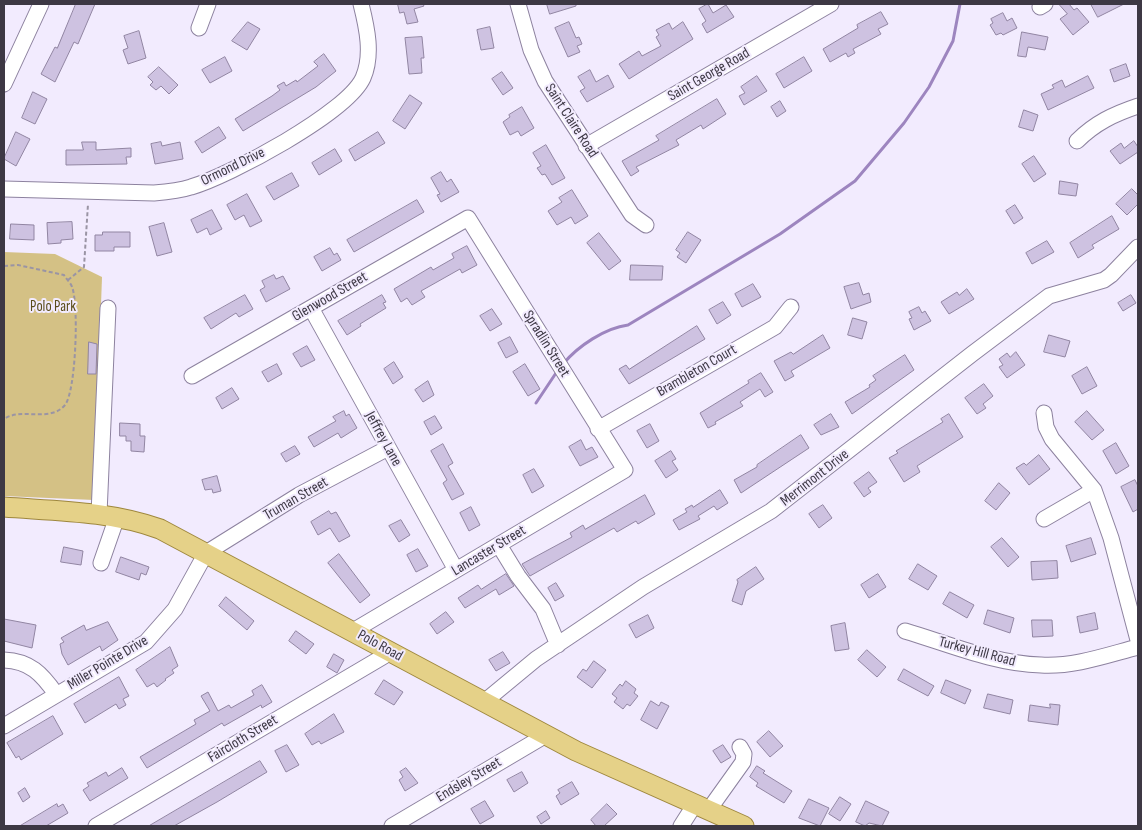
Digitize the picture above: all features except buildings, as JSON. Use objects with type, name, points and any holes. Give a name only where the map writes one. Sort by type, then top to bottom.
[{"type":"main road","name":"Polo Road","points":[[4,508],[108,516],[160,529],[546,735],[605,765],[744,826]]},
{"type":"street","points":[[5,77],[41,4]]},
{"type":"street","points":[[200,28],[208,4]]},
{"type":"street","name":"Ormond Drive","points":[[4,189],[154,194],[192,187],[248,161],[325,117],[352,94],[364,77],[368,42],[361,4]]},
{"type":"street","name":"Saint Claire Road","points":[[518,4],[531,50],[545,81],[632,215],[646,225]]},
{"type":"street","name":"Saint George Road","points":[[586,146],[831,4]]},
{"type":"street","points":[[1077,141],[1089,129],[1108,117],[1138,106]]},
{"type":"street","name":"Glenwood Street","points":[[192,376],[468,218]]},
{"type":"street","name":"Spradlin Street","points":[[468,218],[624,470]]},
{"type":"street","name":"Merrimont Drive","points":[[484,702],[536,659],[687,559],[771,511],[1020,317],[1057,293],[1104,280],[1138,247]]},
{"type":"street","name":"Brambleton Court","points":[[598,429],[774,327],[791,307]]},
{"type":"street","points":[[101,563],[108,516],[108,308]]},
{"type":"street","name":"Jeffrey Lane","points":[[311,308],[456,570]]},
{"type":"street","points":[[1044,413],[1046,427],[1052,439],[1094,490],[1111,538],[1138,640]]},
{"type":"street","name":"Truman Street","points":[[206,553],[299,495],[388,448]]},
{"type":"street","name":"Lancaster Street","points":[[353,631],[624,470]]},
{"type":"street","points":[[1044,519],[1094,490]]},
{"type":"street","points":[[499,545],[518,576],[543,610],[558,645]]},
{"type":"street","name":"Miller Pointe Drive","points":[[4,726],[146,642],[175,609],[206,553]]},
{"type":"street","name":"Turkey Hill Road","points":[[905,631],[1003,661],[1042,666],[1081,661],[1138,647]]},
{"type":"street","name":"Faircloth Street","points":[[96,826],[391,652]]},
{"type":"street","points":[[4,660],[24,663],[38,671],[56,694]]},
{"type":"street","name":"Endsley Street","points":[[392,826],[546,735]]},
{"type":"street","points":[[681,826],[701,808],[743,762],[744,754],[740,747]]},
{"type":"path","points":[[68,280],[84,267],[88,232],[88,192]]},
{"type":"path","points":[[4,266],[18,265],[47,269],[64,275],[72,288],[75,344],[72,388],[65,405],[50,414],[13,415],[4,419]]},
{"type":"green space","name":"Polo Park","points":[[4,252],[55,254],[102,277],[94,500],[4,496]]},
{"type":"waterway","points":[[563,364],[592,339],[610,330],[628,325],[780,234],[855,181],[904,123],[929,87],[953,41],[960,4]]},
{"type":"waterway","points":[[536,403],[558,370]]}]
